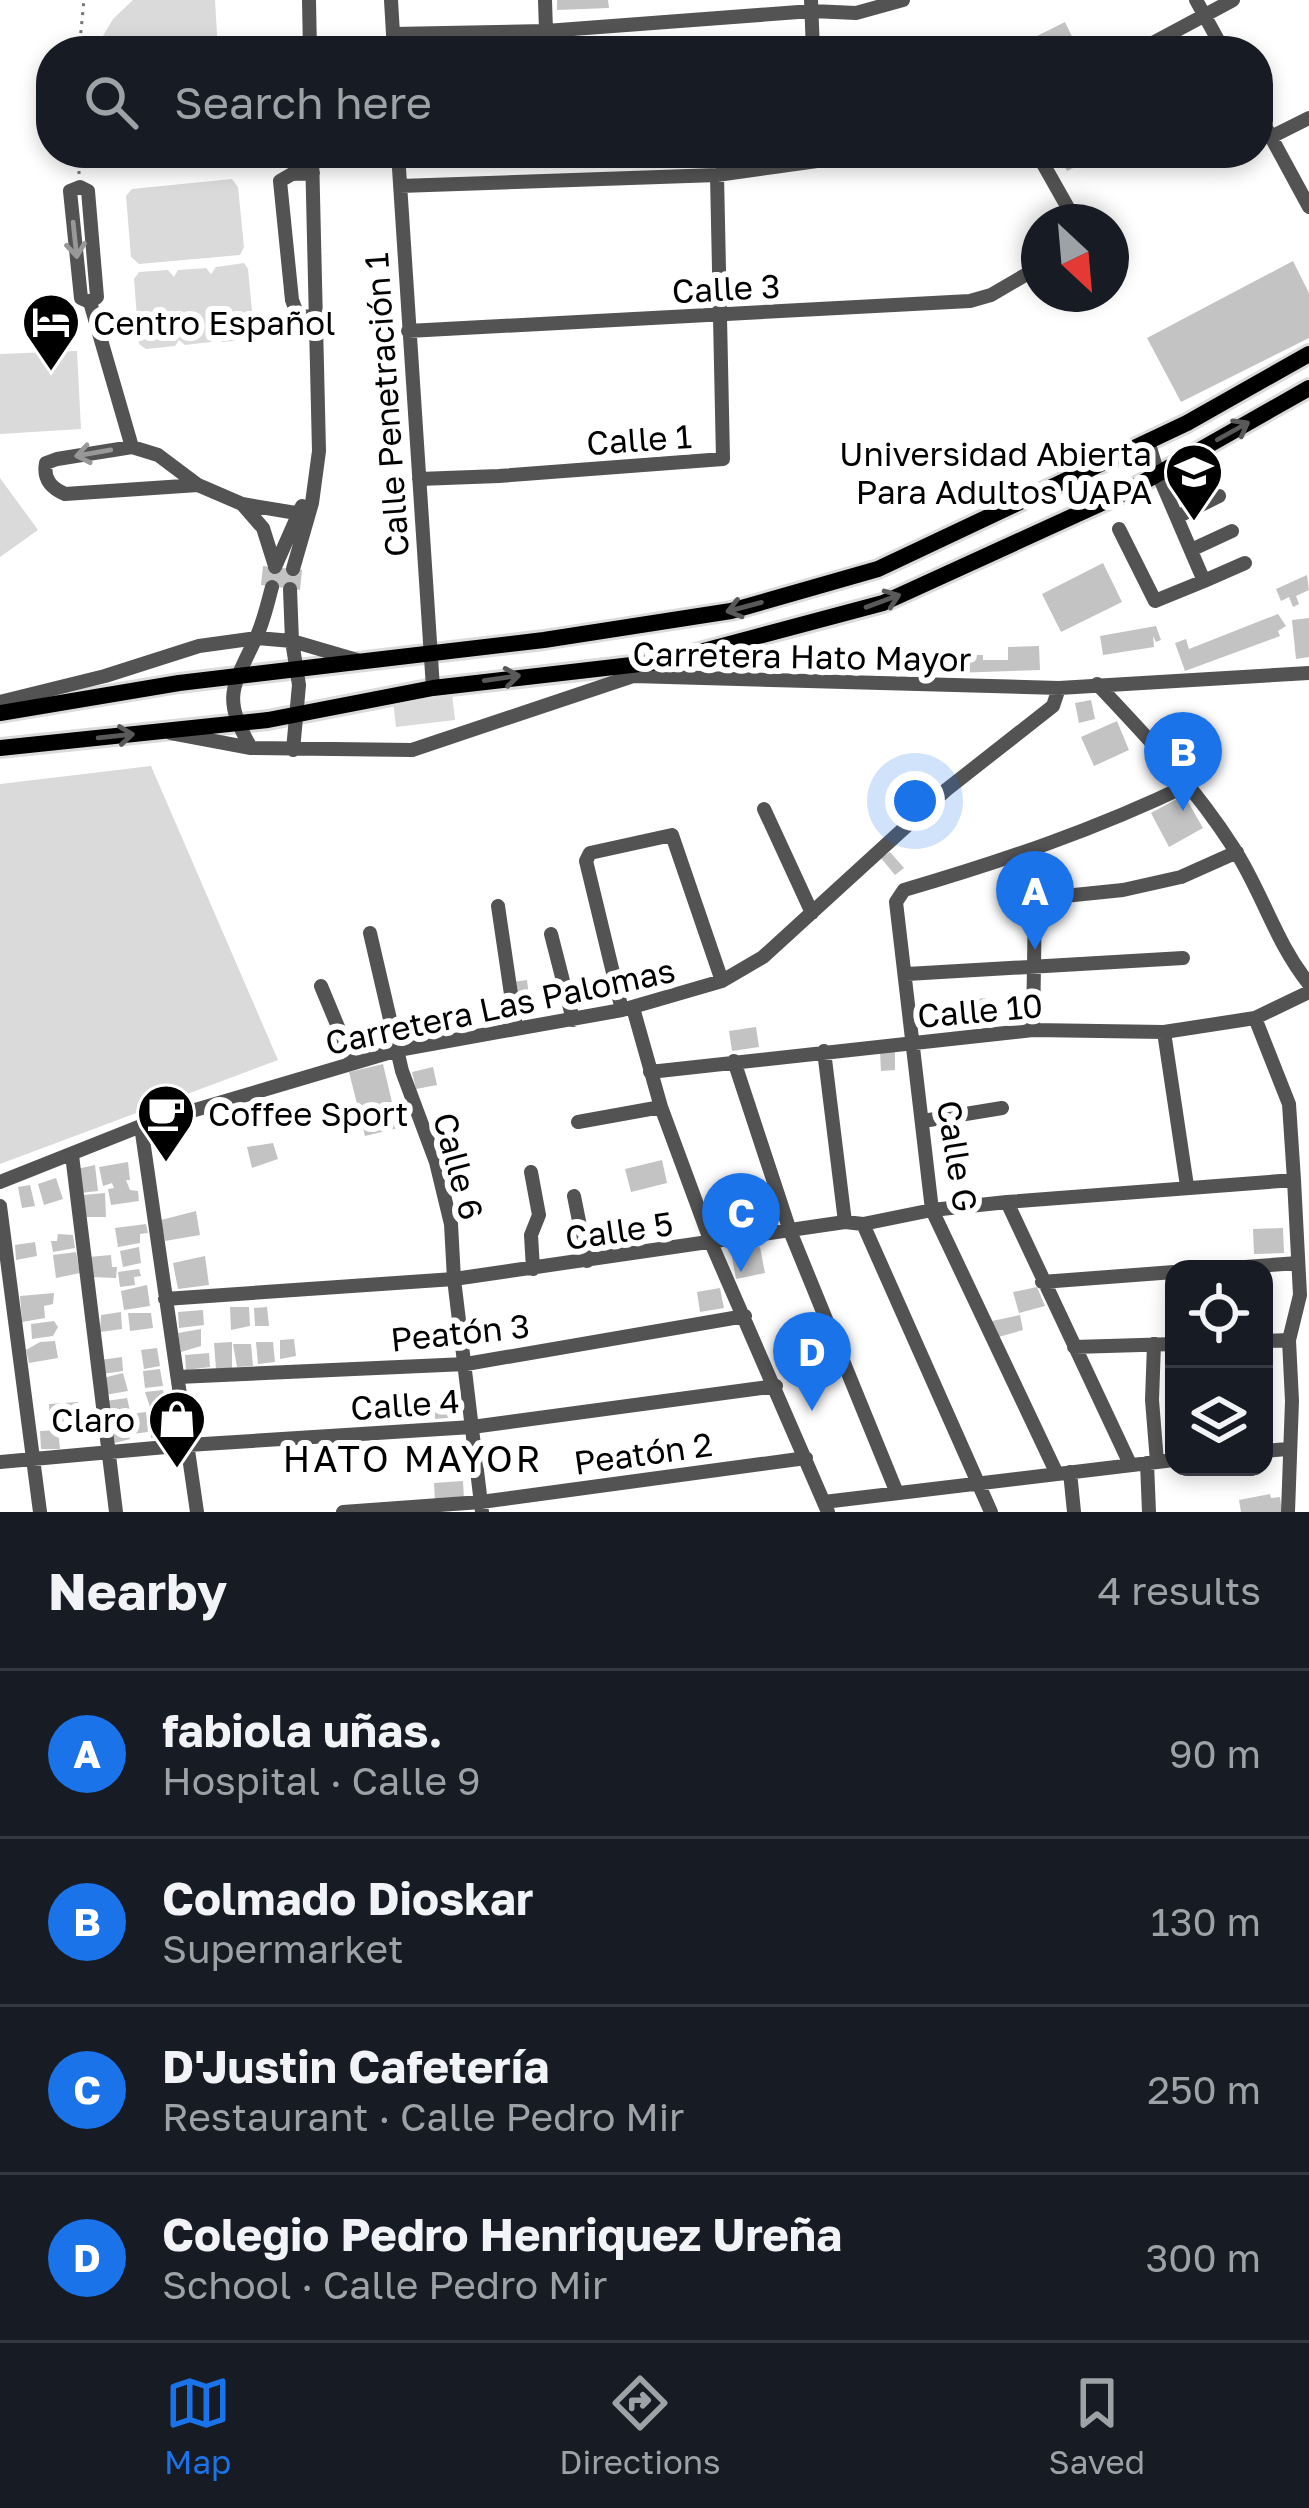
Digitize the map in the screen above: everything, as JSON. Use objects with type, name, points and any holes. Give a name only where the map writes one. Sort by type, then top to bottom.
[{"type":"main road","points":[[0,712],[236,675],[428,654],[730,611],[859,574],[1148,442],[1309,354]]},
{"type":"main road","points":[[0,748],[237,724],[433,688],[666,661],[883,603],[1158,474],[1309,388]]},
{"type":"street","points":[[309,0],[310,36]]},
{"type":"street","points":[[392,0],[393,34],[547,31],[812,5],[856,13],[903,0]]},
{"type":"street","points":[[545,0],[547,31]]},
{"type":"street","points":[[1196,0],[1216,36]]},
{"type":"street","points":[[1166,36],[1233,0]]},
{"type":"street","points":[[812,5],[813,36]]},
{"type":"street","points":[[1273,136],[1309,118]]},
{"type":"street","points":[[1273,141],[1309,207]]},
{"type":"street","points":[[292,569],[319,451],[313,168]]},
{"type":"street","name":"Calle Penetración 1","points":[[399,168],[433,688]]},
{"type":"street","points":[[400,186],[717,175],[756,168]]},
{"type":"street","points":[[1045,168],[1066,204]]},
{"type":"street","points":[[313,172],[280,181],[292,300],[298,316],[316,317]]},
{"type":"street","name":"Calle 1","points":[[419,479],[724,457],[717,175]]},
{"type":"street","points":[[80,187],[70,191],[81,298],[90,302],[132,447]]},
{"type":"street","name":"Calle 3","points":[[408,331],[970,301],[1021,278]]},
{"type":"street","points":[[1148,442],[1204,580]]},
{"type":"street","points":[[198,485],[65,494],[48,483],[46,464],[132,447],[158,454],[198,485],[242,504],[303,514]]},
{"type":"street","points":[[1177,517],[1219,496]]},
{"type":"street","points":[[242,504],[263,528],[275,567],[303,514]]},
{"type":"street","points":[[1119,529],[1155,601],[1245,563]]},
{"type":"street","points":[[1191,550],[1232,531]]},
{"type":"street","points":[[250,748],[231,704],[236,675],[256,638],[272,587]]},
{"type":"street","points":[[290,589],[298,667],[293,750]]},
{"type":"street","points":[[0,701],[105,676],[200,646],[256,638],[292,641],[362,661]]},
{"type":"street","name":"Carretera Hato Mayor","points":[[164,731],[250,748],[412,750],[633,676],[1059,688],[1309,673]]},
{"type":"street","points":[[1097,684],[1190,784],[1237,852],[1287,956],[1309,988]]},
{"type":"street","name":"Carretera Las Palomas","points":[[0,1182],[141,1126],[398,1050],[628,1009],[722,981],[763,957],[946,790],[1053,706],[1059,688]]},
{"type":"street","name":"Calle G","points":[[1074,1512],[1063,1473],[932,1210],[898,894],[1027,854],[1120,818],[1190,784]]},
{"type":"street","points":[[764,809],[812,913]]},
{"type":"street","points":[[722,981],[672,835],[590,854],[586,861],[661,1107],[712,1244],[826,1507],[902,1492],[1165,1461]]},
{"type":"street","points":[[1033,1030],[1033,903],[1041,896],[1123,890],[1181,877],[1237,852]]},
{"type":"street","points":[[498,906],[516,1028]]},
{"type":"street","name":"Calle 6","points":[[370,933],[398,1050],[436,1162],[451,1224],[482,1507]]},
{"type":"street","points":[[551,934],[573,1020]]},
{"type":"street","points":[[907,974],[1183,958]]},
{"type":"street","points":[[321,986],[352,1064]]},
{"type":"street","name":"Calle 10","points":[[650,1072],[1033,1030],[1164,1031],[1255,1018],[1309,988]]},
{"type":"street","points":[[1255,1018],[1288,1104],[1304,1292],[1289,1340],[1288,1512]]},
{"type":"street","points":[[1164,1031],[1187,1186]]},
{"type":"street","points":[[824,1051],[845,1222]]},
{"type":"street","points":[[734,1061],[790,1231],[911,1512]]},
{"type":"street","points":[[578,1121],[661,1107]]},
{"type":"street","points":[[922,1121],[1002,1108]]},
{"type":"street","points":[[141,1126],[197,1512]]},
{"type":"street","points":[[71,1155],[116,1512]]},
{"type":"street","points":[[531,1172],[539,1215],[531,1235],[533,1269]]},
{"type":"street","name":"Calle 5","points":[[165,1299],[454,1280],[845,1222],[863,1224],[932,1210],[1294,1180]]},
{"type":"street","points":[[574,1196],[587,1262]]},
{"type":"street","points":[[1007,1202],[1130,1464]]},
{"type":"street","points":[[0,1206],[40,1512]]},
{"type":"street","points":[[863,1224],[991,1512]]},
{"type":"street","points":[[1273,1265],[1298,1263]]},
{"type":"street","points":[[1042,1282],[1165,1273]]},
{"type":"street","name":"Peatón 3","points":[[178,1377],[466,1364],[745,1316]]},
{"type":"street","points":[[0,1330],[17,1325]]},
{"type":"street","points":[[1273,1341],[1289,1340]]},
{"type":"street","points":[[1149,1512],[1154,1344]]},
{"type":"street","points":[[1074,1347],[1165,1344]]},
{"type":"street","name":"Calle 4","points":[[0,1462],[472,1427],[776,1385]]},
{"type":"street","points":[[1292,1401],[1309,1401]]},
{"type":"street","points":[[1273,1450],[1288,1449]]},
{"type":"street","name":"Peatón 2","points":[[343,1512],[482,1507],[806,1458]]},
{"type":"path","points":[[80,36],[84,0]]},
{"type":"path","points":[[79,168],[80,187]]},
{"type":"shaded area","points":[[133,0],[215,0],[217,36],[103,36]]},
{"type":"shaded area","points":[[232,179],[238,187],[244,247],[240,255],[139,264],[131,257],[126,196],[132,189]]},
{"type":"shaded area","points":[[244,263],[254,332],[247,340],[222,342],[216,335],[211,342],[185,345],[179,340],[175,346],[146,349],[139,344],[134,279],[139,272],[168,270],[174,277],[178,270],[206,268],[211,274],[216,267]]},
{"type":"shaded area","points":[[77,351],[81,429],[0,434],[0,354]]},
{"type":"shaded area","points":[[0,478],[38,530],[0,557]]},
{"type":"shaded area","points":[[452,694],[455,720],[396,727],[393,701]]},
{"type":"shaded area","points":[[151,766],[278,1060],[0,1164],[0,784]]},
{"type":"building","points":[[557,0],[608,0],[609,8],[557,10]]},
{"type":"building","points":[[1065,22],[1072,36],[1037,36]]},
{"type":"building","points":[[1293,261],[1309,293],[1309,338],[1181,402],[1147,338]]},
{"type":"building","points":[[1103,563],[1122,602],[1061,632],[1042,594]]},
{"type":"building","points":[[263,566],[302,570],[300,590],[261,585]]},
{"type":"building","points":[[1307,575],[1309,590],[1296,596],[1299,604],[1293,607],[1289,597],[1281,601],[1276,589]]},
{"type":"building","points":[[1278,614],[1286,626],[1278,631],[1280,636],[1185,671],[1175,643],[1186,639],[1189,649]]},
{"type":"building","points":[[1309,618],[1309,657],[1296,659],[1292,620]]},
{"type":"building","points":[[1156,626],[1161,640],[1156,642],[1153,636],[1154,647],[1103,655],[1100,636]]},
{"type":"building","points":[[1039,646],[1040,670],[955,673],[954,655],[1008,660],[1008,647]]},
{"type":"building","points":[[1091,700],[1095,719],[1079,723],[1075,703]]},
{"type":"building","points":[[1117,721],[1129,750],[1094,766],[1081,737]]},
{"type":"building","points":[[1184,795],[1203,828],[1169,847],[1151,813]]},
{"type":"building","points":[[890,852],[904,868],[895,875],[881,858]]},
{"type":"building","points":[[527,980],[530,1005],[516,1007],[513,982]]},
{"type":"building","points":[[986,998],[987,1025],[966,1026],[964,1000]]},
{"type":"building","points":[[756,1027],[759,1047],[732,1051],[729,1031]]},
{"type":"building","points":[[880,1051],[895,1051],[895,1070],[881,1071]]},
{"type":"building","points":[[383,1064],[398,1128],[365,1136],[349,1072]]},
{"type":"building","points":[[433,1067],[437,1085],[416,1089],[412,1072]]},
{"type":"building","points":[[177,1129],[178,1144],[158,1152],[157,1134]]},
{"type":"building","points":[[273,1143],[278,1159],[252,1168],[247,1147]]},
{"type":"building","points":[[662,1160],[667,1183],[631,1192],[625,1169]]},
{"type":"building","points":[[128,1162],[130,1180],[126,1180],[130,1190],[138,1191],[139,1201],[111,1205],[108,1189],[114,1188],[112,1183],[103,1186],[99,1167]]},
{"type":"building","points":[[95,1165],[98,1191],[80,1193],[77,1169]]},
{"type":"building","points":[[56,1178],[63,1199],[44,1205],[38,1184]]},
{"type":"building","points":[[30,1185],[35,1206],[22,1208],[18,1187]]},
{"type":"building","points":[[105,1193],[106,1217],[85,1217],[83,1195]]},
{"type":"building","points":[[196,1211],[200,1235],[165,1241],[161,1220]]},
{"type":"building","points":[[146,1224],[148,1233],[140,1234],[140,1243],[118,1247],[115,1228]]},
{"type":"building","points":[[1283,1228],[1284,1253],[1254,1254],[1253,1229]]},
{"type":"building","points":[[58,1234],[73,1235],[75,1248],[53,1252],[51,1241],[57,1241]]},
{"type":"building","points":[[35,1242],[37,1256],[16,1260],[15,1245]]},
{"type":"building","points":[[139,1247],[141,1263],[123,1267],[120,1251]]},
{"type":"building","points":[[760,1247],[765,1273],[736,1279],[731,1252]]},
{"type":"building","points":[[76,1252],[80,1273],[56,1278],[53,1255]]},
{"type":"building","points":[[111,1255],[116,1278],[91,1277],[89,1257]]},
{"type":"building","points":[[205,1256],[209,1285],[178,1289],[173,1263]]},
{"type":"building","points":[[139,1269],[141,1276],[134,1277],[135,1285],[120,1287],[118,1272]]},
{"type":"building","points":[[147,1285],[150,1306],[124,1310],[121,1291]]},
{"type":"building","points":[[1037,1287],[1045,1306],[1019,1313],[1013,1292]]},
{"type":"building","points":[[720,1288],[724,1308],[700,1312],[697,1292]]},
{"type":"building","points":[[54,1293],[53,1304],[44,1306],[45,1318],[22,1322],[20,1296]]},
{"type":"building","points":[[230,1307],[249,1307],[250,1326],[231,1330]]},
{"type":"building","points":[[267,1307],[269,1326],[255,1326],[254,1308]]},
{"type":"building","points":[[203,1310],[204,1325],[179,1328],[178,1312]]},
{"type":"building","points":[[121,1312],[122,1329],[100,1332],[101,1315]]},
{"type":"building","points":[[128,1313],[151,1313],[153,1328],[130,1331]]},
{"type":"building","points":[[1020,1315],[1023,1330],[995,1338],[992,1321]]},
{"type":"building","points":[[54,1321],[58,1327],[53,1336],[32,1339],[31,1324]]},
{"type":"building","points":[[201,1329],[201,1346],[181,1352],[178,1333]]},
{"type":"building","points":[[294,1339],[296,1356],[280,1359],[280,1340]]},
{"type":"building","points":[[55,1341],[58,1358],[29,1363],[26,1350]]},
{"type":"building","points":[[232,1342],[232,1368],[216,1369],[214,1343]]},
{"type":"building","points":[[256,1342],[273,1342],[275,1362],[258,1364]]},
{"type":"building","points":[[233,1344],[251,1344],[253,1366],[237,1367]]},
{"type":"building","points":[[157,1348],[160,1366],[144,1369],[141,1350]]},
{"type":"building","points":[[209,1353],[210,1367],[186,1370],[185,1355]]},
{"type":"building","points":[[122,1357],[123,1371],[102,1374],[100,1360]]},
{"type":"building","points":[[160,1369],[163,1386],[145,1388],[143,1371]]},
{"type":"building","points":[[123,1373],[128,1391],[105,1395],[103,1378]]},
{"type":"building","points":[[163,1390],[166,1406],[150,1407],[145,1392]]},
{"type":"building","points":[[127,1398],[130,1411],[109,1414],[106,1401]]},
{"type":"building","points":[[457,1399],[458,1417],[435,1419],[434,1401]]},
{"type":"building","points":[[78,1402],[81,1420],[50,1423],[49,1404]]},
{"type":"building","points":[[167,1411],[170,1435],[151,1438],[151,1414]]},
{"type":"building","points":[[146,1412],[148,1432],[132,1434],[131,1414]]},
{"type":"building","points":[[126,1415],[130,1439],[111,1444],[107,1418]]},
{"type":"building","points":[[58,1430],[60,1449],[41,1449],[40,1431]]},
{"type":"building","points":[[463,1481],[464,1499],[435,1501],[434,1483]]},
{"type":"building","points":[[1270,1494],[1280,1497],[1282,1512],[1241,1512],[1239,1500]]},
{"type":"place","name":"Centro Español","points":[[51,373]]},
{"type":"place","name":"Universidad Abierta Para Adultos UAPA","points":[[1194,523]]},
{"type":"place","name":"Colmado Dioskar","points":[[1183,811]]},
{"type":"place","name":"fabiola uñas.","points":[[1035,950]]},
{"type":"place","name":"Coffee Sport","points":[[166,1164]]},
{"type":"place","name":"D'Justin Cafetería","points":[[741,1272]]},
{"type":"place","name":"Colegio Pedro Henriquez Ureña","points":[[812,1411]]},
{"type":"place","name":"Claro","points":[[177,1470]]},
{"type":"district","name":"HATO MAYOR","points":[[413,1458]]}]
